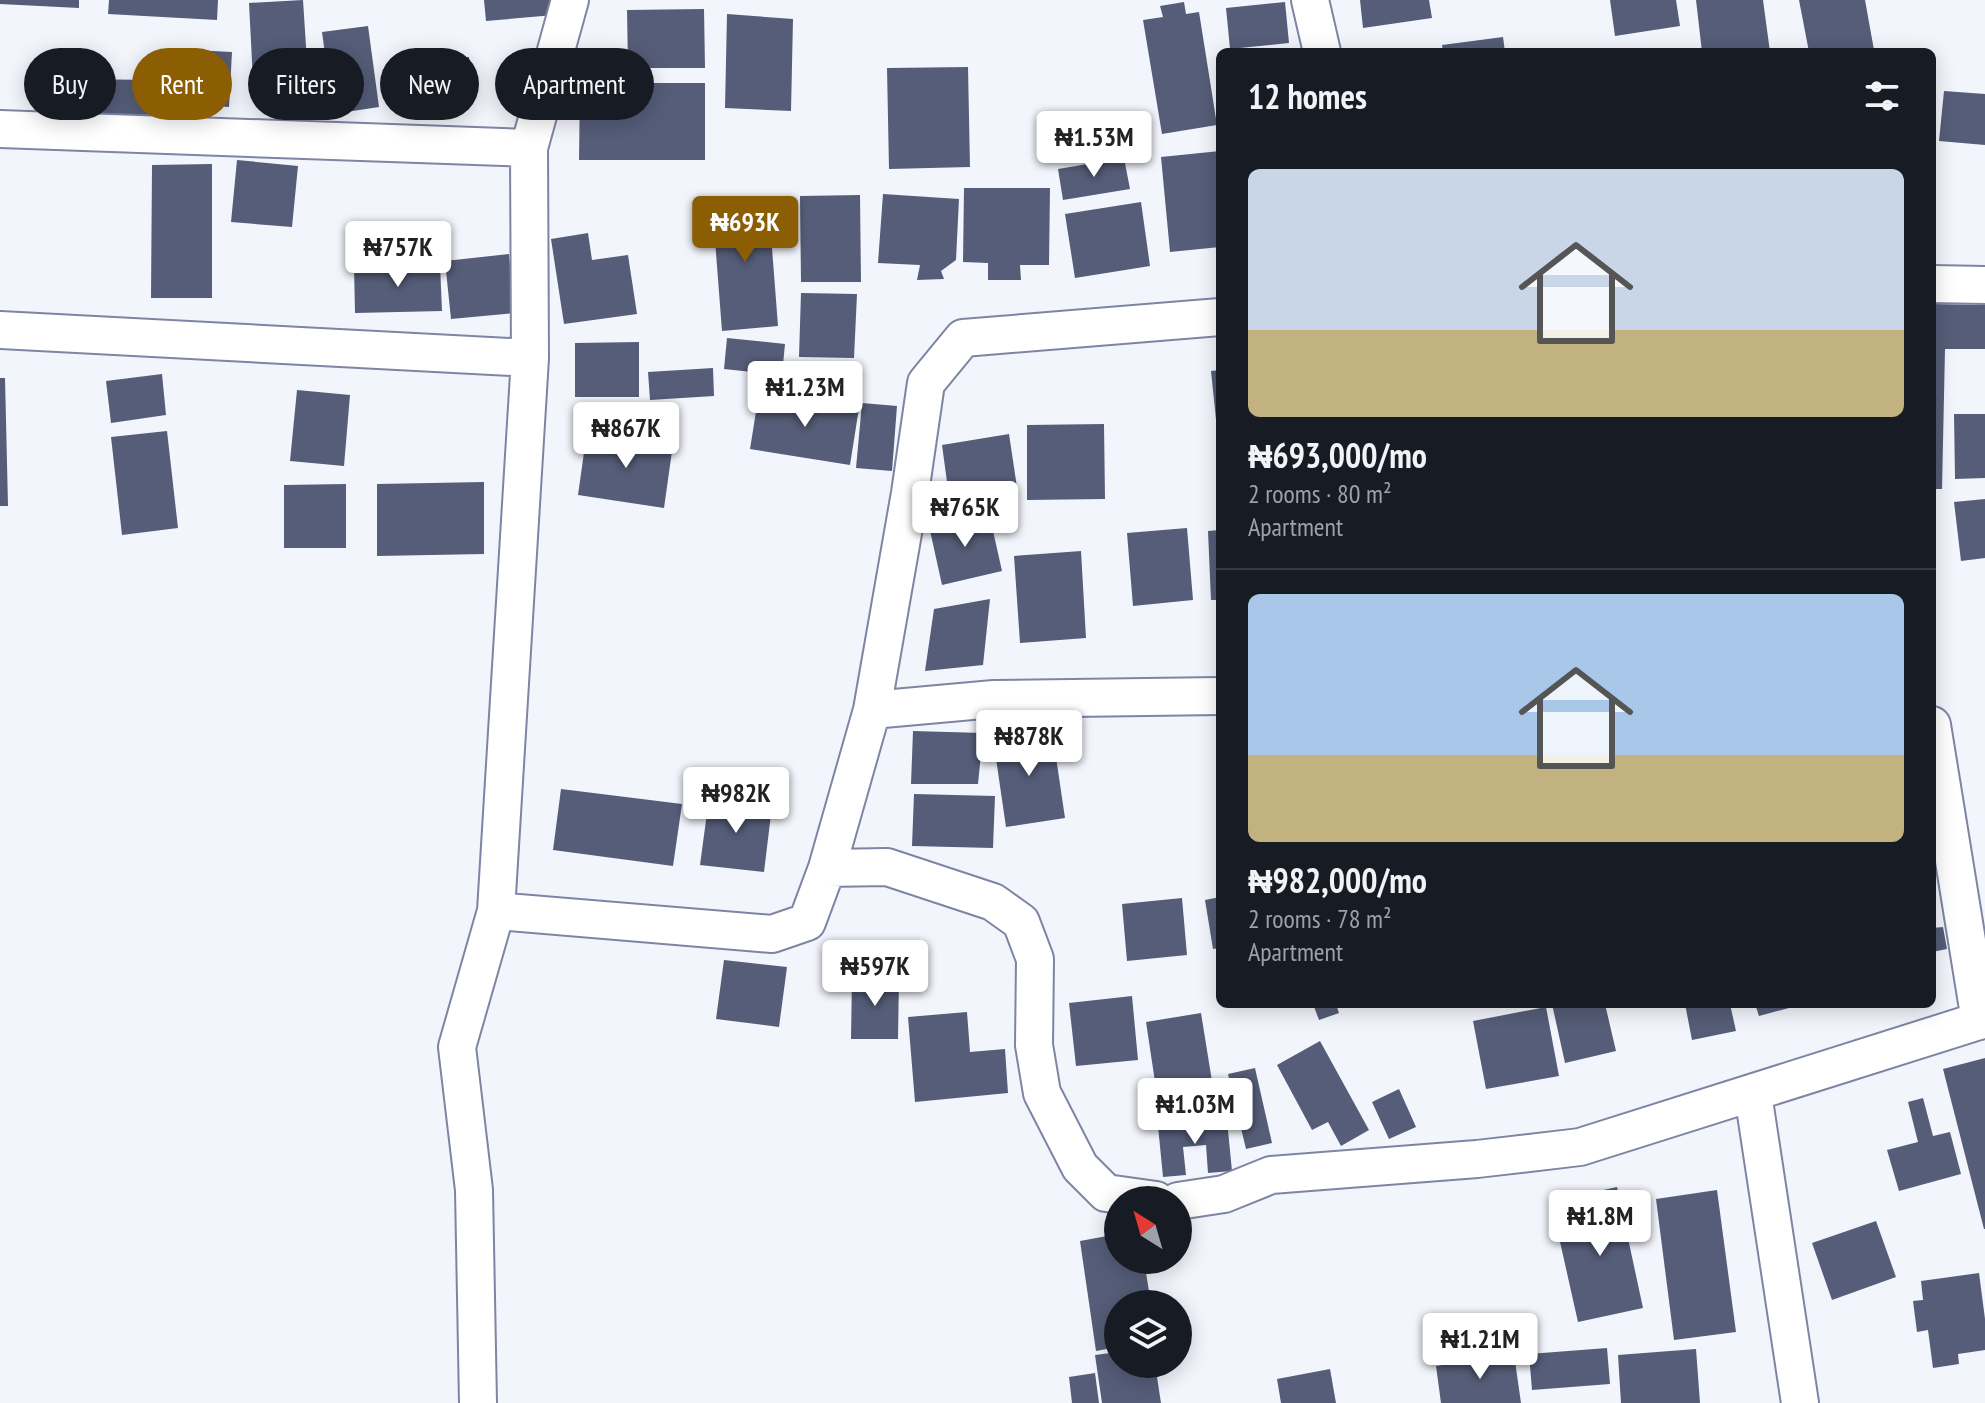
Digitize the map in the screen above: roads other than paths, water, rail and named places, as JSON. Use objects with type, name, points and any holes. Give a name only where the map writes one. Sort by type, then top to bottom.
[{"type":"street","points":[[478,1403],[474,1190],[457,1047],[496,911],[530,358],[529,148],[570,0]]},
{"type":"street","points":[[1310,0],[1321,48]]},
{"type":"street","points":[[0,129],[529,148]]},
{"type":"street","points":[[1936,284],[1985,285]]},
{"type":"street","points":[[496,911],[772,934],[807,922],[827,868],[872,710],[926,383],[963,338],[1216,317]]},
{"type":"street","points":[[0,330],[530,358]]},
{"type":"street","points":[[872,710],[994,699],[1216,696]]},
{"type":"street","points":[[1192,1199],[1224,1194],[1271,1175],[1477,1159],[1580,1147],[1982,1020],[1936,749]]},
{"type":"street","points":[[827,868],[887,867],[993,902],[1021,922],[1035,959],[1034,1045],[1042,1093],[1080,1167],[1104,1191]]},
{"type":"street","points":[[1753,1094],[1800,1403]]}]
